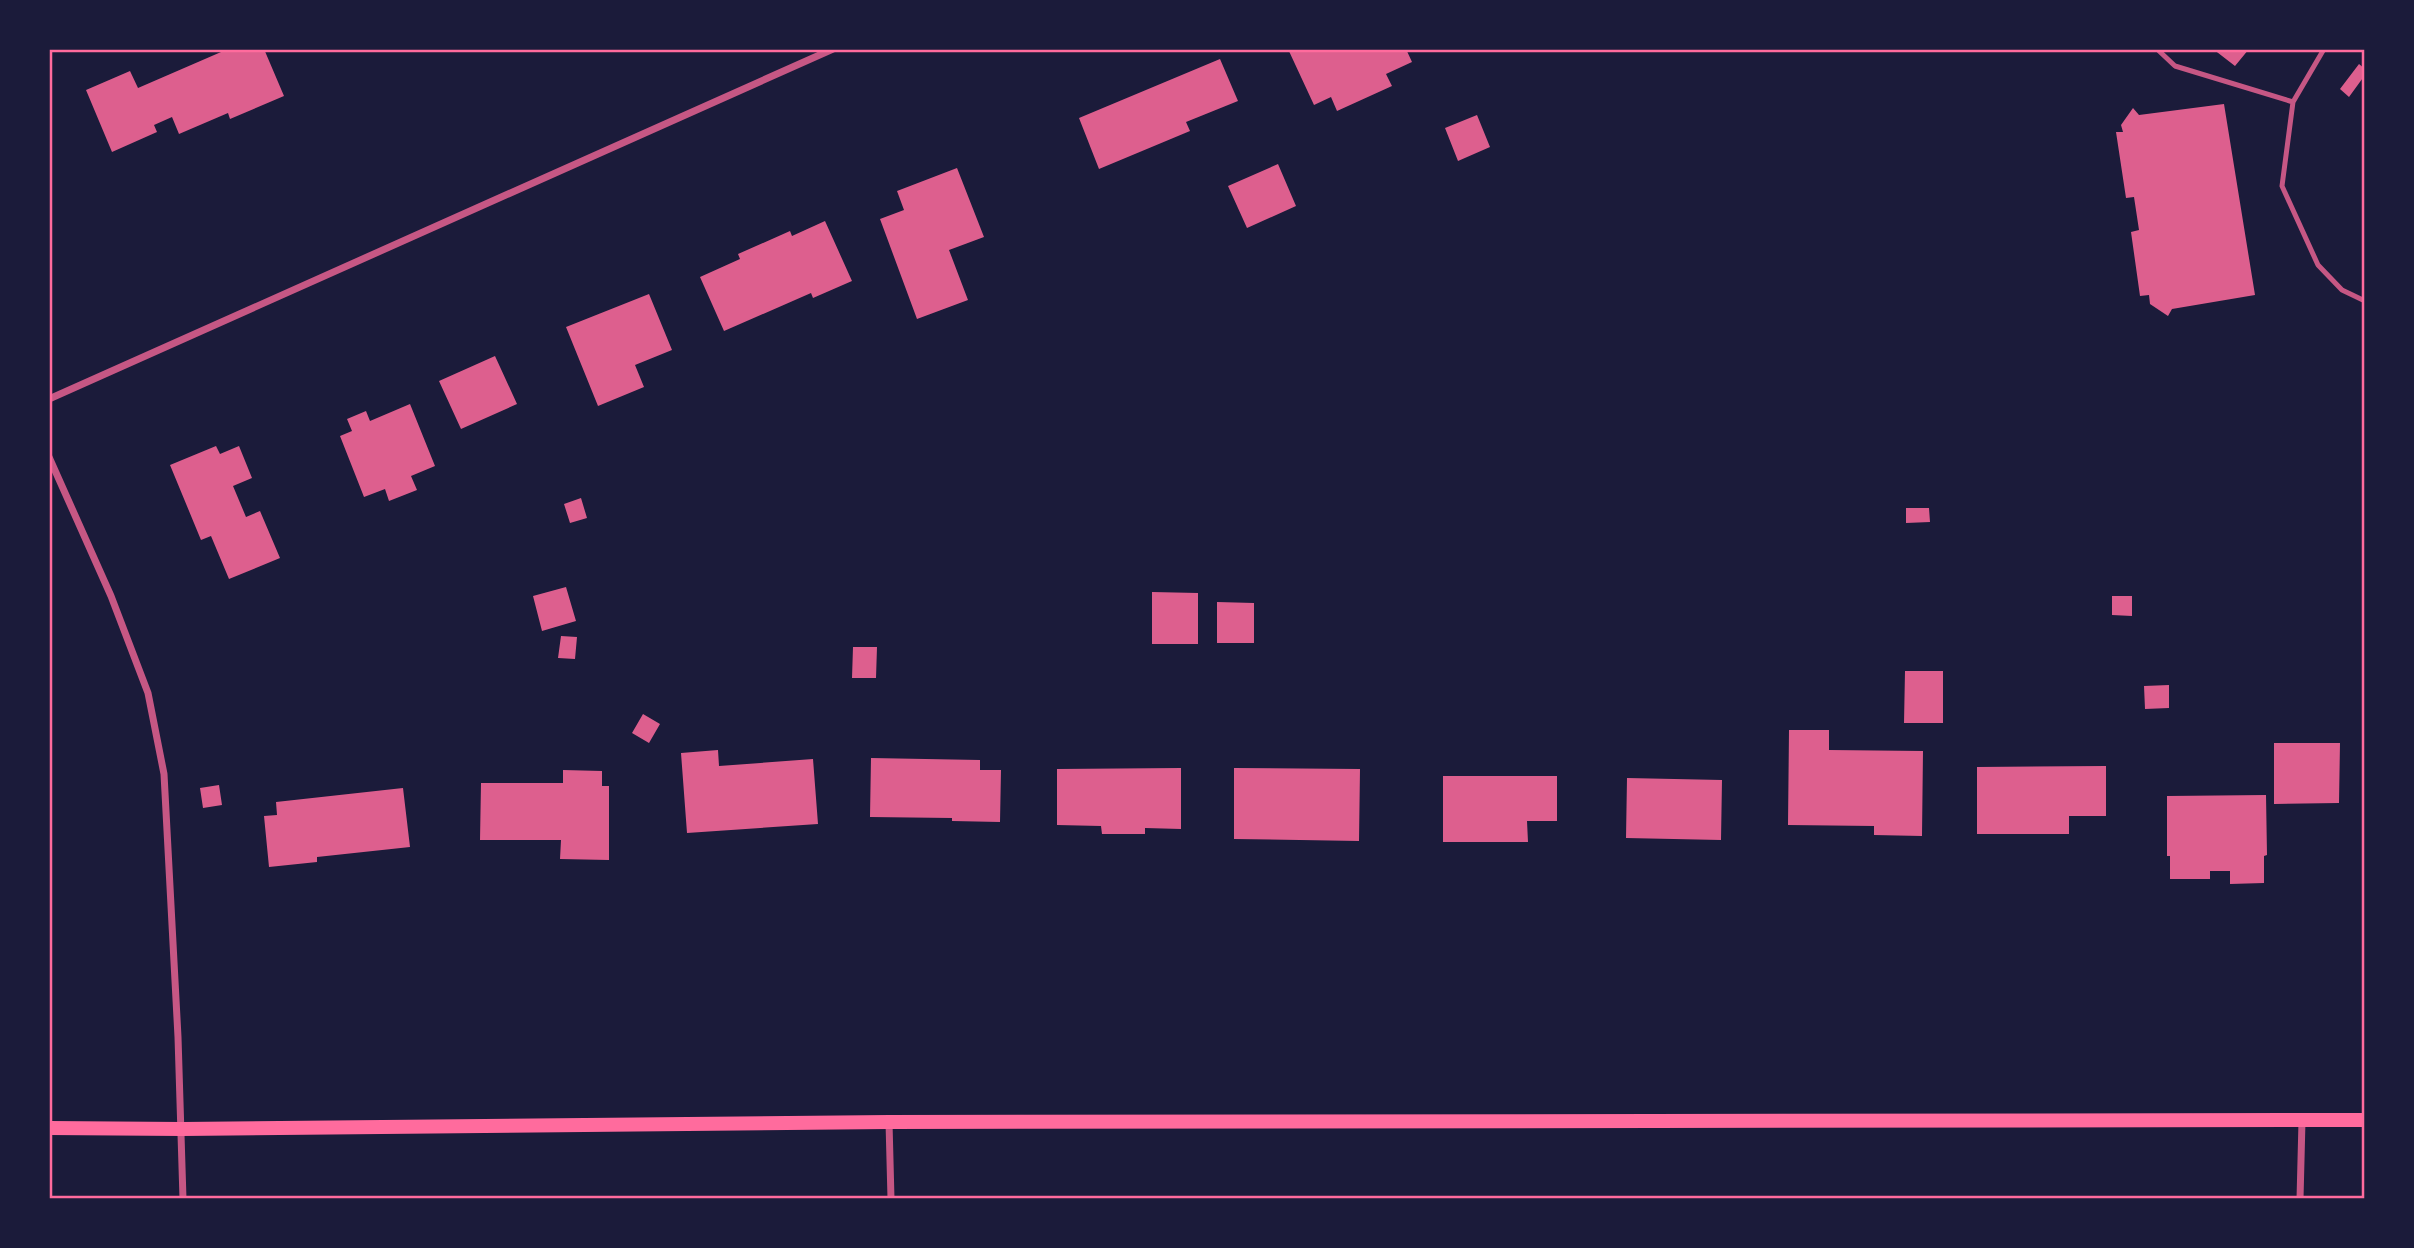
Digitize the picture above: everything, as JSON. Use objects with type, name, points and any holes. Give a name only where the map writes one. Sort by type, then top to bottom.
[{"type":"main road","points":[[49,1128],[889,1122],[2365,1120]]},
{"type":"street","points":[[49,399],[833,49]]},
{"type":"street","points":[[49,457],[111,596],[148,693],[163,774],[182,1129],[183,1199]]},
{"type":"street","points":[[2300,1199],[2302,1121]]},
{"type":"street","points":[[889,1122],[891,1199]]},
{"type":"lane","points":[[2157,49],[2175,66],[2293,102]]},
{"type":"lane","points":[[2324,49],[2293,102],[2282,186],[2318,265],[2342,290],[2365,301]]},
{"type":"building","points":[[228,49],[264,49],[284,96],[230,119],[228,113],[179,134],[172,117],[154,125],[157,132],[112,152],[86,90],[130,71],[138,88]]},
{"type":"building","points":[[1288,49],[1406,49],[1412,62],[1386,74],[1392,86],[1337,111],[1331,97],[1314,105]]},
{"type":"building","points":[[2213,49],[2249,49],[2235,66]]},
{"type":"building","points":[[1220,59],[1238,101],[1186,122],[1190,131],[1099,169],[1079,118]]},
{"type":"building","points":[[2359,64],[2365,69],[2365,75],[2349,97],[2340,89]]},
{"type":"building","points":[[2224,104],[2255,295],[2172,309],[2168,316],[2150,304],[2149,295],[2140,296],[2131,232],[2139,230],[2134,197],[2126,198],[2116,132],[2123,132],[2121,125],[2133,108],[2139,115]]},
{"type":"building","points":[[1477,115],[1490,147],[1458,161],[1445,128]]},
{"type":"building","points":[[1278,164],[1296,206],[1247,228],[1228,186]]},
{"type":"building","points":[[957,168],[984,237],[949,250],[968,300],[917,319],[880,219],[904,210],[897,191]]},
{"type":"building","points":[[825,221],[852,281],[813,298],[811,293],[724,331],[700,277],[740,259],[738,254],[790,231],[792,236]]},
{"type":"building","points":[[649,294],[672,350],[635,365],[644,387],[598,406],[566,327]]},
{"type":"building","points":[[495,356],[517,404],[461,429],[439,381]]},
{"type":"building","points":[[410,404],[435,466],[411,476],[417,490],[389,501],[385,489],[364,497],[340,436],[352,431],[347,419],[366,411],[370,421]]},
{"type":"building","points":[[216,446],[220,454],[239,446],[252,478],[233,486],[246,517],[260,511],[280,558],[229,579],[211,536],[201,540],[170,465]]},
{"type":"building","points":[[581,498],[587,518],[570,523],[564,504]]},
{"type":"building","points":[[1906,508],[1929,508],[1930,522],[1906,523]]},
{"type":"building","points":[[566,587],[576,621],[542,631],[533,596]]},
{"type":"building","points":[[1152,592],[1198,593],[1198,644],[1152,644]]},
{"type":"building","points":[[2112,596],[2132,596],[2132,616],[2112,615]]},
{"type":"building","points":[[1217,602],[1254,603],[1254,643],[1217,643]]},
{"type":"building","points":[[561,636],[577,637],[575,659],[558,658]]},
{"type":"building","points":[[853,647],[877,647],[876,678],[852,678]]},
{"type":"building","points":[[1905,671],[1943,671],[1943,723],[1904,723]]},
{"type":"building","points":[[2169,685],[2169,708],[2145,709],[2144,686]]},
{"type":"building","points":[[643,714],[660,724],[649,743],[632,733]]},
{"type":"building","points":[[1789,730],[1829,730],[1829,750],[1923,751],[1922,836],[1874,835],[1874,826],[1788,825]]},
{"type":"building","points":[[2274,743],[2340,743],[2339,803],[2274,804]]},
{"type":"building","points":[[718,750],[719,766],[813,759],[818,824],[687,833],[681,753]]},
{"type":"building","points":[[871,758],[980,760],[980,770],[1001,770],[1000,822],[952,821],[952,818],[870,817]]},
{"type":"building","points":[[2106,766],[2106,816],[2069,816],[2069,834],[1977,834],[1977,767]]},
{"type":"building","points":[[1181,768],[1181,829],[1145,828],[1145,834],[1102,834],[1101,826],[1057,825],[1057,769]]},
{"type":"building","points":[[1234,768],[1360,769],[1359,841],[1234,839]]},
{"type":"building","points":[[563,770],[602,771],[602,786],[609,786],[609,860],[560,859],[561,840],[480,840],[481,783],[563,783]]},
{"type":"building","points":[[1443,776],[1557,776],[1557,821],[1527,821],[1528,842],[1443,842]]},
{"type":"building","points":[[1627,778],[1722,780],[1721,840],[1626,838]]},
{"type":"building","points":[[219,785],[222,805],[203,808],[200,788]]},
{"type":"building","points":[[403,788],[410,847],[317,857],[317,862],[269,867],[264,816],[277,815],[276,802]]},
{"type":"building","points":[[2266,795],[2267,855],[2264,856],[2264,883],[2230,884],[2230,871],[2210,871],[2210,879],[2170,879],[2170,856],[2167,856],[2167,796]]}]
